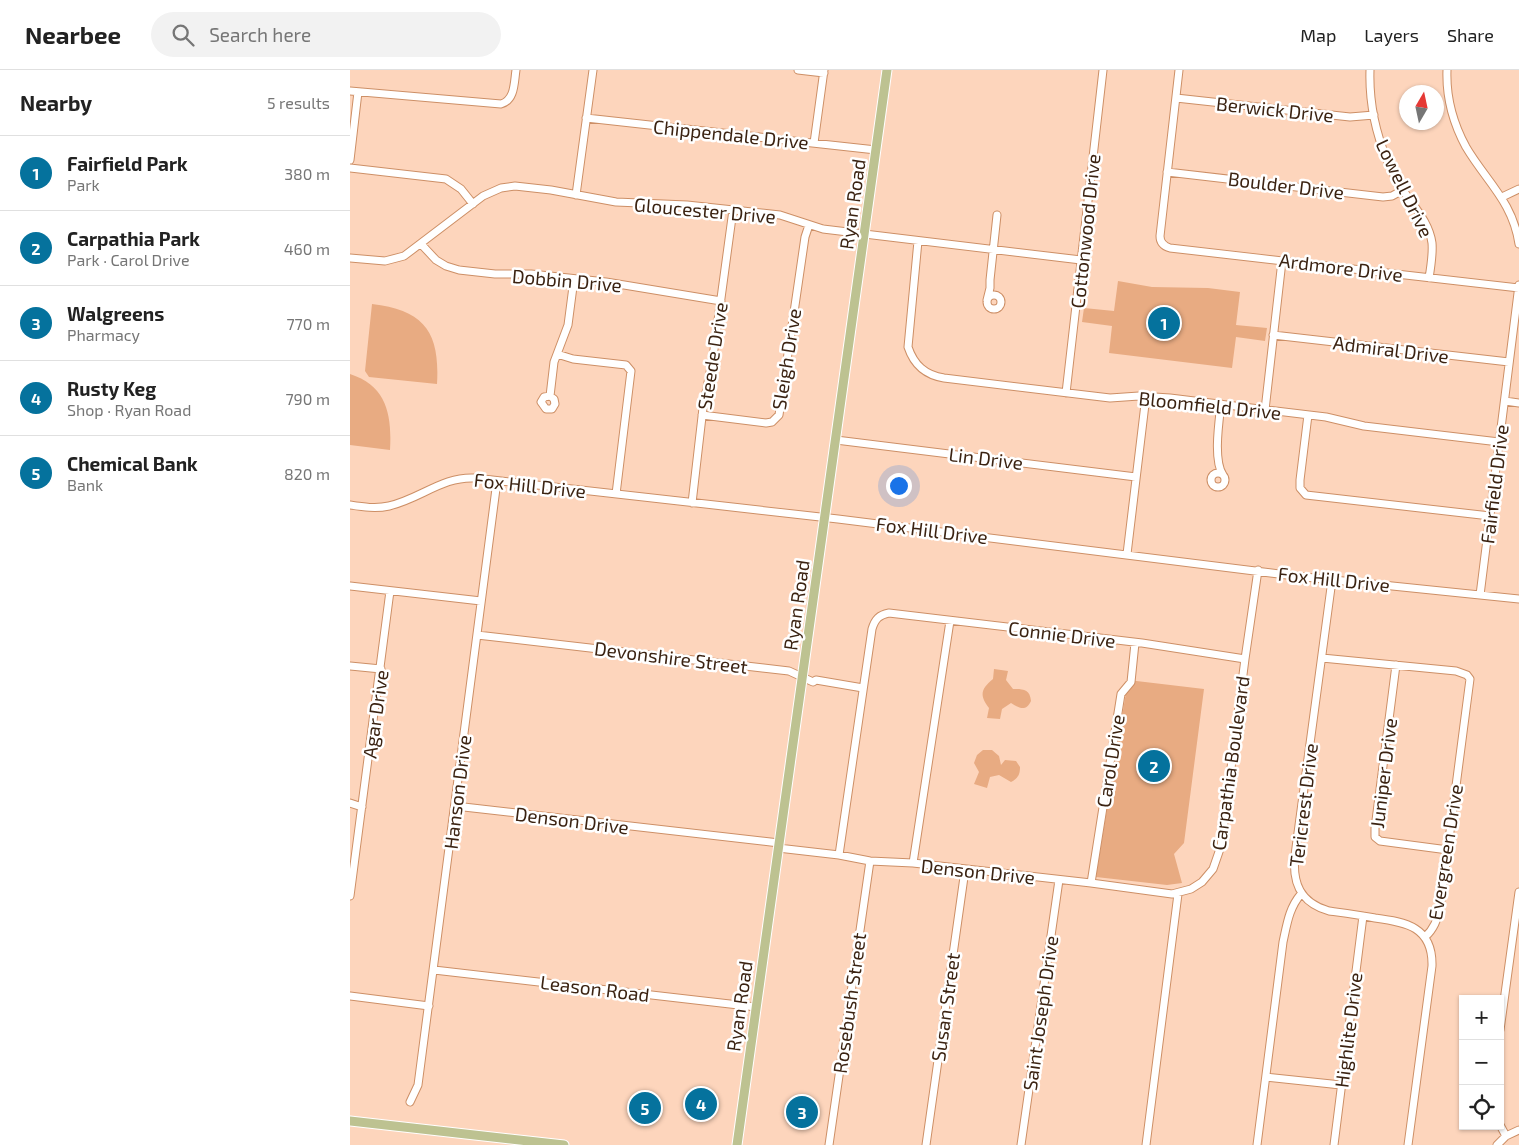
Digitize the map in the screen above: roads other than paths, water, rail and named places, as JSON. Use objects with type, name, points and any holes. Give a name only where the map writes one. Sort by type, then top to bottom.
[{"type":"main road","name":"Ryan Road","points":[[737,1145],[887,70]]},
{"type":"main road","points":[[350,1121],[564,1145]]},
{"type":"street","points":[[350,160],[354,92],[500,104],[508,101],[512,95],[516,70]]},
{"type":"street","points":[[576,195],[593,70]]},
{"type":"street","points":[[798,70],[824,72],[814,143]]},
{"type":"street","name":"Cottonwood Drive","points":[[1066,393],[1103,70]]},
{"type":"street","points":[[1167,172],[1179,70]]},
{"type":"street","name":"Lowell Drive","points":[[1370,70],[1370,90],[1374,115],[1387,160],[1403,190],[1422,217],[1429,233],[1432,253],[1430,278]]},
{"type":"street","points":[[1447,70],[1449,101],[1458,130],[1467,149],[1502,197],[1512,218],[1519,244]]},
{"type":"street","name":"Berwick Drive","points":[[1176,98],[1350,117],[1374,115]]},
{"type":"street","name":"Chippendale Drive","points":[[586,118],[876,150]]},
{"type":"street","points":[[350,168],[446,179],[462,189],[473,204]]},
{"type":"street","name":"Boulder Drive","points":[[1167,172],[1383,197],[1392,196],[1403,190]]},
{"type":"street","name":"Ardmore Drive","points":[[1167,172],[1160,240],[1170,248],[1430,278],[1519,286]]},
{"type":"street","name":"Gloucester Drive","points":[[350,258],[377,261],[397,259],[412,251],[494,190],[507,187],[551,190],[616,202],[687,205],[785,216],[823,229],[1081,260]]},
{"type":"street","points":[[1502,197],[1519,189]]},
{"type":"street","name":"Steede Drive","points":[[692,503],[702,415],[721,300],[733,210]]},
{"type":"street","points":[[990,288],[999,296],[1002,303],[998,308],[990,308],[987,300],[990,288],[997,215]]},
{"type":"street","name":"Sleigh Drive","points":[[702,415],[766,423],[775,420],[780,415],[805,237],[809,225]]},
{"type":"street","name":"Bloomfield Drive","points":[[918,241],[908,340],[910,353],[914,360],[921,369],[932,375],[1110,398],[1146,396],[1221,404],[1336,418],[1364,426],[1499,442]]},
{"type":"street","name":"Dobbin Drive","points":[[421,244],[436,260],[452,269],[487,274],[525,273],[606,282],[721,300]]},
{"type":"street","points":[[1265,410],[1282,261]]},
{"type":"street","points":[[550,396],[553,369],[568,325],[574,279]]},
{"type":"street","name":"Fairfield Drive","points":[[1480,595],[1519,286]]},
{"type":"street","points":[[987,300],[992,295],[999,296]]},
{"type":"street","name":"Admiral Drive","points":[[1273,335],[1509,362]]},
{"type":"street","points":[[557,354],[572,359],[626,366],[631,370],[616,494]]},
{"type":"street","points":[[1127,554],[1146,396]]},
{"type":"street","points":[[1505,401],[1519,403]]},
{"type":"street","points":[[1218,466],[1225,481],[1219,488],[1211,483],[1211,478],[1218,466],[1218,430],[1221,404]]},
{"type":"street","points":[[1308,415],[1300,480],[1302,492],[1310,496],[1490,516]]},
{"type":"street","name":"Lin Drive","points":[[836,440],[1136,477]]},
{"type":"street","points":[[1214,474],[1223,474]]},
{"type":"street","name":"Fox Hill Drive","points":[[350,505],[375,508],[391,506],[445,482],[460,478],[825,518],[1332,580],[1519,599]]},
{"type":"street","name":"Hanson Drive","points":[[410,1102],[418,1085],[497,481]]},
{"type":"street","name":"Carpathia Boulevard","points":[[1178,894],[1202,882],[1213,869],[1221,846],[1258,570]]},
{"type":"street","name":"Tericrest Drive","points":[[1258,1145],[1288,920],[1293,905],[1301,894],[1296,881],[1294,866],[1332,580]]},
{"type":"street","points":[[350,586],[481,601]]},
{"type":"street","name":"Agar Drive","points":[[350,896],[390,591]]},
{"type":"street","name":"Connie Drive","points":[[863,688],[872,629],[879,616],[889,613],[1245,658]]},
{"type":"street","points":[[913,864],[950,621]]},
{"type":"street","name":"Devonshire Street","points":[[477,635],[789,671],[813,682],[816,680],[863,688]]},
{"type":"street","name":"Carol Drive","points":[[1091,883],[1121,694],[1131,682],[1136,643]]},
{"type":"street","points":[[1322,658],[1396,665]]},
{"type":"street","name":"Evergreen Drive","points":[[1396,665],[1456,671],[1467,675],[1470,679],[1438,916],[1431,932],[1425,938],[1430,947],[1432,966],[1408,1145]]},
{"type":"street","name":"Juniper Drive","points":[[1396,665],[1375,836],[1380,841],[1448,850]]},
{"type":"street","points":[[350,666],[381,669]]},
{"type":"street","points":[[839,855],[863,688]]},
{"type":"street","points":[[350,803],[362,806]]},
{"type":"street","name":"Denson Drive","points":[[455,806],[778,845],[870,861],[1091,883],[1163,894],[1178,894]]},
{"type":"street","name":"Rosebush Street","points":[[829,1145],[870,861]]},
{"type":"street","name":"Susan Street","points":[[926,1145],[964,870]]},
{"type":"street","name":"Saint Joseph Drive","points":[[1021,1145],[1059,880]]},
{"type":"street","points":[[1504,1001],[1519,892]]},
{"type":"street","points":[[1146,1145],[1178,894]]},
{"type":"street","points":[[1301,894],[1311,904],[1323,910],[1403,922],[1418,930],[1425,938]]},
{"type":"street","name":"Highlite Drive","points":[[1334,1145],[1363,916]]},
{"type":"street","name":"Leason Road","points":[[434,970],[756,1007]]},
{"type":"street","points":[[350,996],[429,1006]]},
{"type":"street","points":[[1266,1077],[1341,1085]]},
{"type":"street","points":[[1503,1130],[1506,1136]]},
{"type":"street","points":[[1497,1145],[1506,1136],[1519,1130]]},
{"type":"place","name":"Fairfield Park","points":[[1164,323]]},
{"type":"place","name":"Carpathia Park","points":[[1154,766]]},
{"type":"place","name":"Rusty Keg","points":[[701,1104]]},
{"type":"place","name":"Chemical Bank","points":[[645,1108]]},
{"type":"place","name":"Walgreens","points":[[802,1112]]}]
